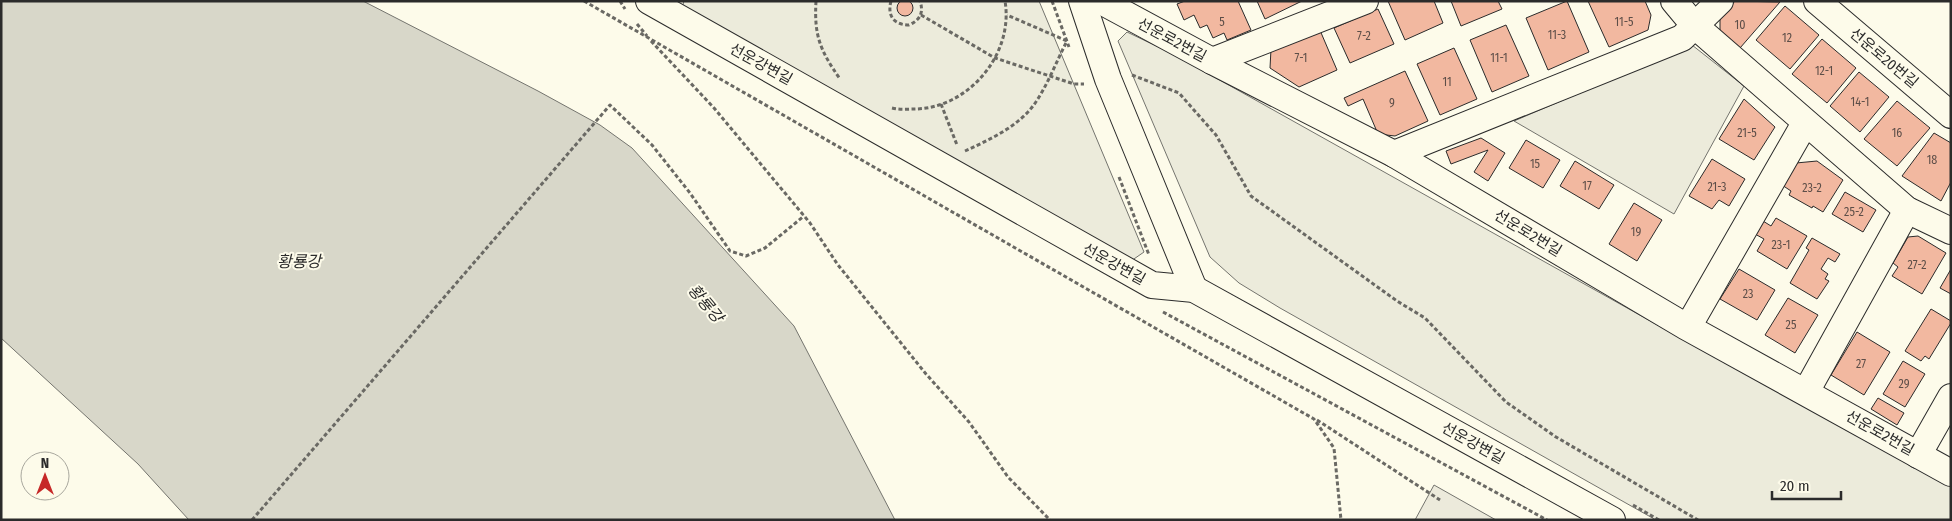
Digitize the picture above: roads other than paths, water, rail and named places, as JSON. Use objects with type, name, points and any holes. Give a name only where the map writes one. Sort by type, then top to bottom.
[{"type":"street","points":[[1082,1],[1108,79],[1194,289]]},
{"type":"street","name":"선운로2번길","points":[[1101,1],[1212,61],[1394,154],[1688,327],[1951,473]]},
{"type":"street","points":[[1212,61],[1337,7],[1365,1]]},
{"type":"street","points":[[1674,1],[1694,25],[1907,210],[1951,231]]},
{"type":"street","points":[[1394,154],[1682,38],[1720,1]]},
{"type":"street","name":"선운로20번길","points":[[1817,1],[1951,115]]},
{"type":"street","name":"선운강변길","points":[[636,11],[1152,285],[1194,289],[1618,510]]},
{"type":"street","points":[[1688,327],[1805,123]]},
{"type":"street","points":[[1806,392],[1907,210]]},
{"type":"street","points":[[1918,454],[1951,397]]},
{"type":"water","name":"황룡강","points":[[1,1],[363,1],[600,125],[632,148],[794,326],[895,520],[189,520],[138,464],[1,338]]}]
